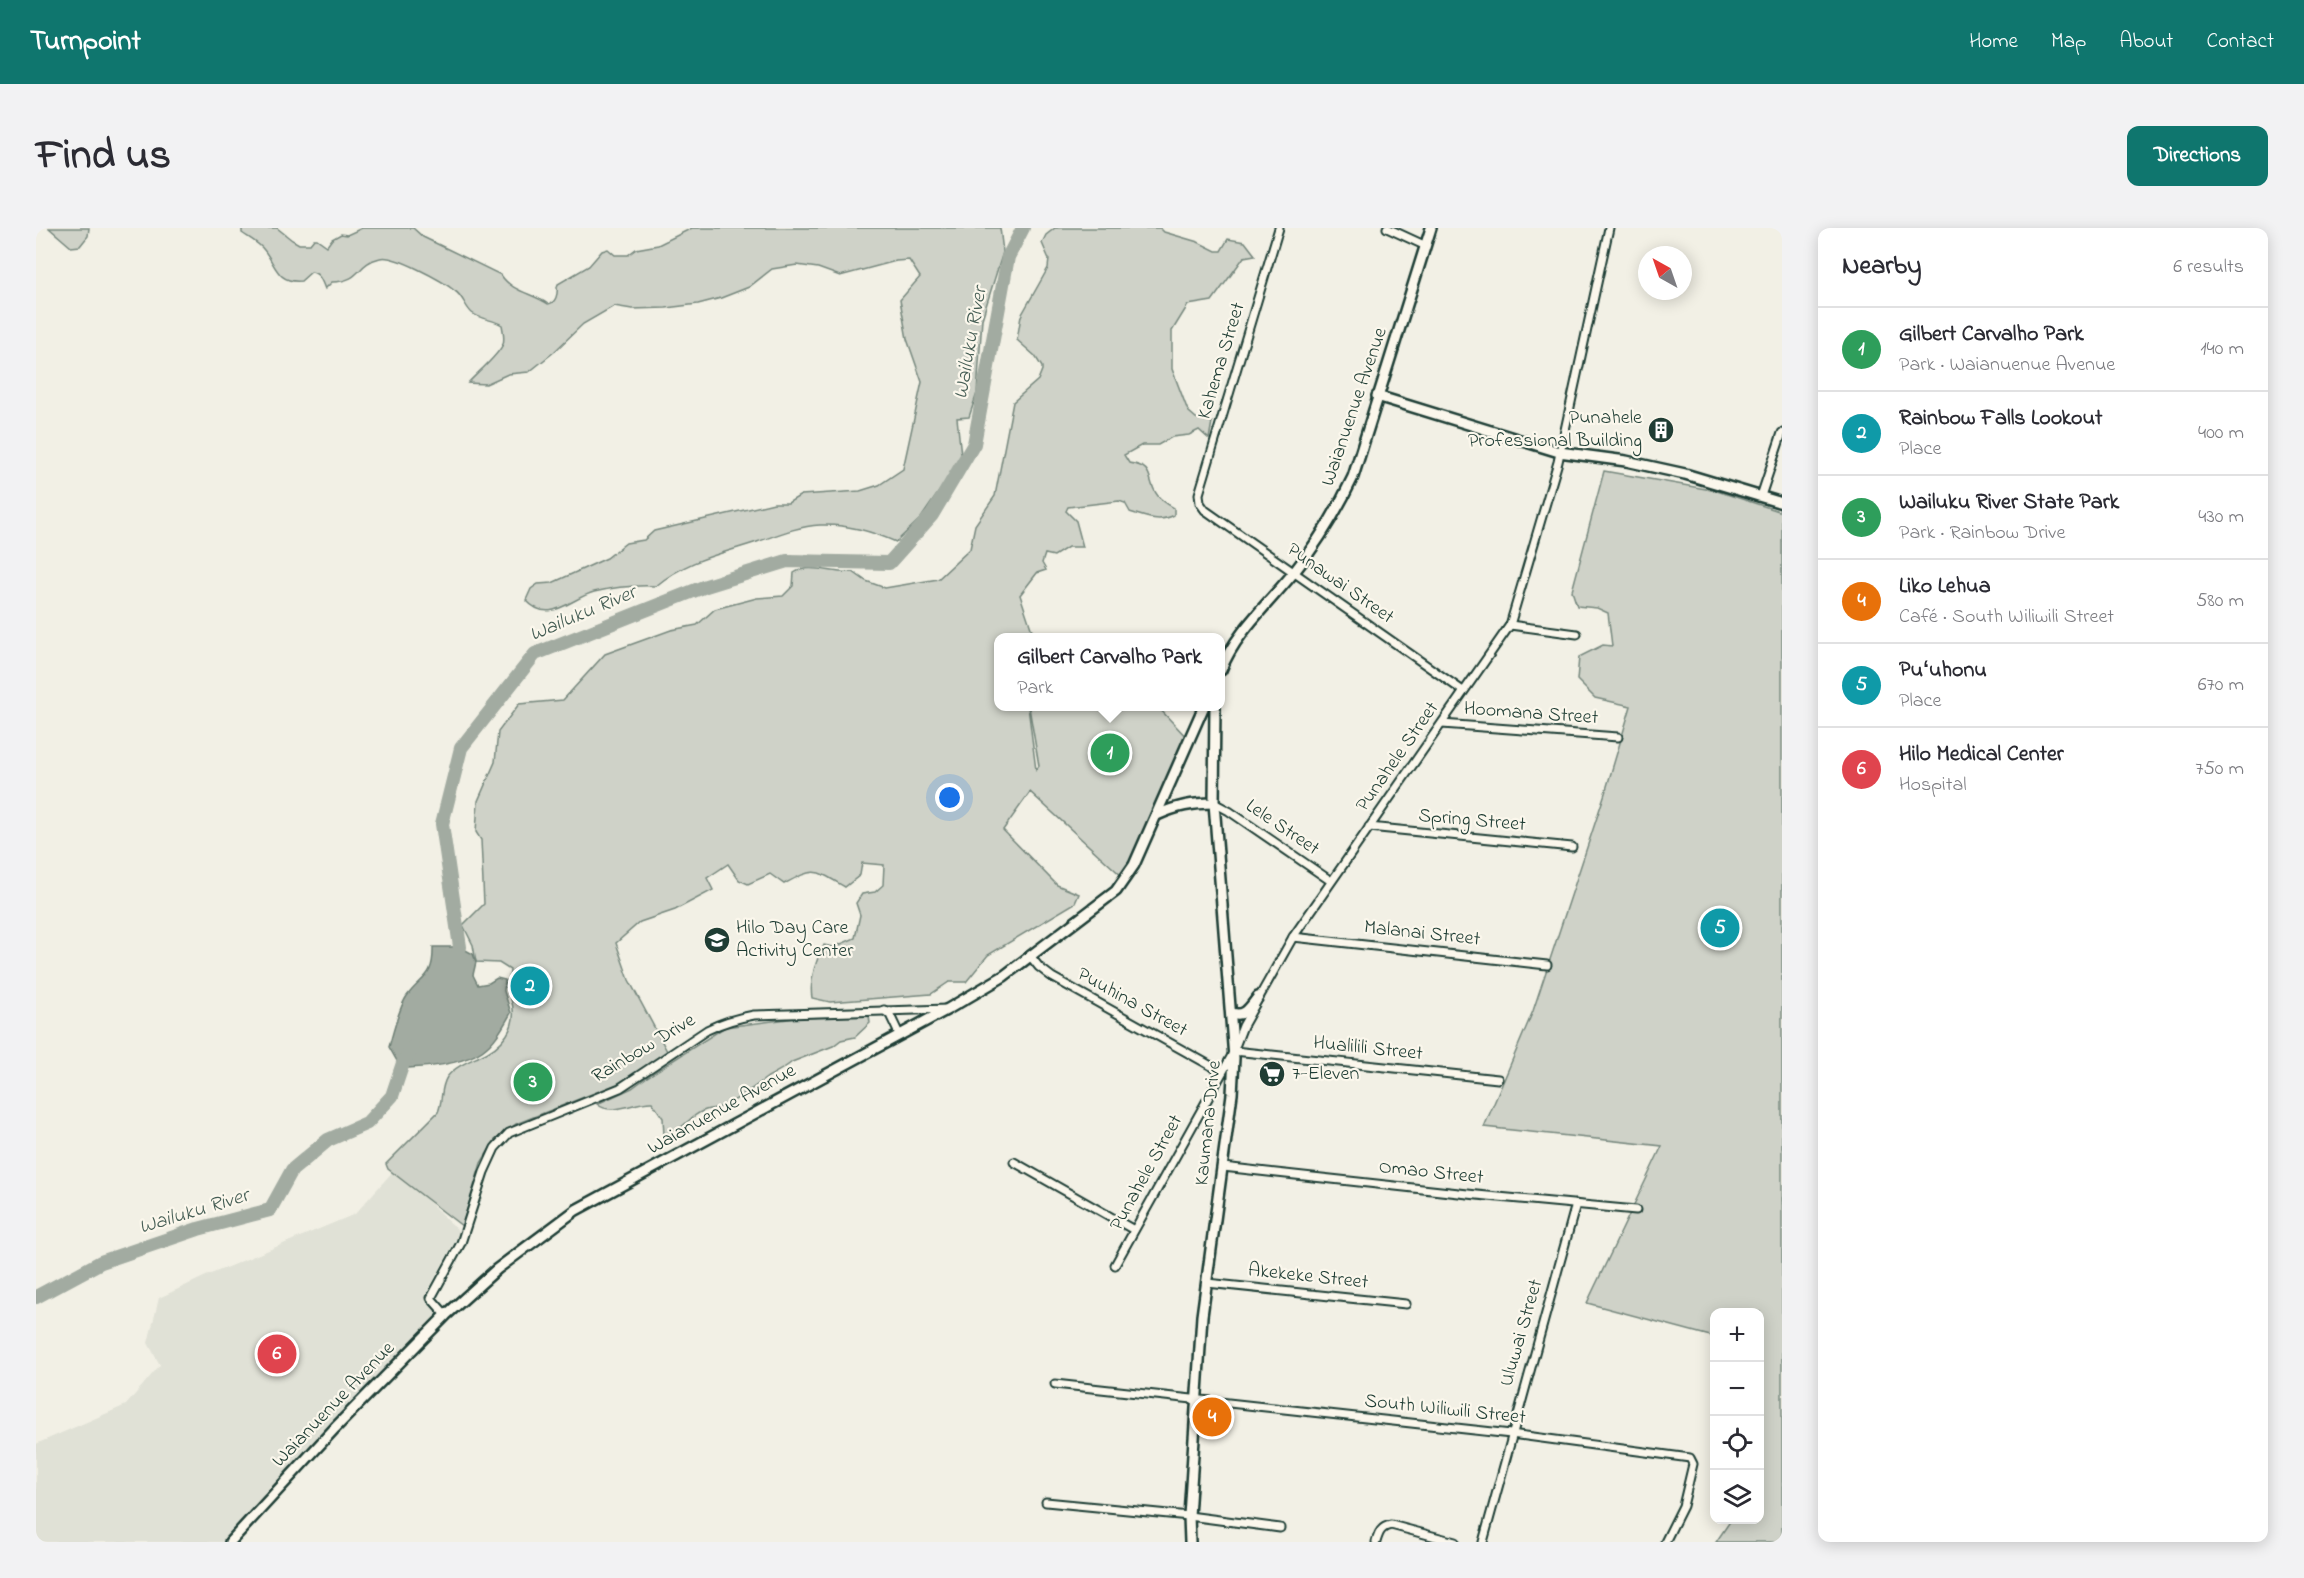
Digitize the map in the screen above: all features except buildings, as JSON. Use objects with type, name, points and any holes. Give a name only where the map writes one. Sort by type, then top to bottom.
[{"type":"street","name":"Kahema Street","points":[[1200,503],[1199,494],[1279,228]]},
{"type":"street","points":[[1387,228],[1426,246]]},
{"type":"street","name":"Waianuenue Avenue","points":[[1225,663],[1241,636],[1323,535],[1353,477],[1431,228]]},
{"type":"street","name":"Punahele Street","points":[[1115,1264],[1234,1051],[1243,1026],[1258,997],[1293,937],[1510,625],[1559,452],[1609,228]]},
{"type":"street","points":[[1377,396],[1478,428],[1546,446],[1559,452],[1626,461],[1717,482],[1782,503]]},
{"type":"street","points":[[1761,496],[1781,437]]},
{"type":"street","name":"Punawai Street","points":[[1200,503],[1203,508],[1463,691]]},
{"type":"street","points":[[1510,625],[1577,634]]},
{"type":"street","name":"Waianuenue Avenue","points":[[230,1542],[335,1428],[446,1316],[497,1269],[576,1210],[948,1009],[1004,976],[1116,891],[1134,865],[1201,711]]},
{"type":"street","name":"Kaumana Drive","points":[[1190,1542],[1189,1516],[1195,1400],[1207,1283],[1232,1094],[1234,1051],[1214,803],[1215,711]]},
{"type":"street","name":"Hoomana Street","points":[[1442,724],[1618,737]]},
{"type":"street","points":[[1157,815],[1192,803],[1214,803]]},
{"type":"street","name":"Lele Street","points":[[1214,803],[1331,881]]},
{"type":"street","name":"Spring Street","points":[[1369,828],[1572,847]]},
{"type":"street","name":"Malanai Street","points":[[1293,937],[1547,965]]},
{"type":"street","name":"Puuhina Street","points":[[1031,957],[1052,977],[1222,1072]]},
{"type":"street","points":[[1232,1013],[1246,1012],[1258,997]]},
{"type":"street","name":"Rainbow Drive","points":[[446,1316],[431,1298],[460,1243],[484,1172],[495,1148],[509,1132],[620,1088],[670,1053],[723,1022],[754,1015],[948,1009]]},
{"type":"street","points":[[884,1010],[890,1016],[899,1034]]},
{"type":"street","name":"Hualilili Street","points":[[1234,1051],[1498,1079]]},
{"type":"street","points":[[1014,1162],[1134,1230]]},
{"type":"street","name":"Omao Street","points":[[1223,1167],[1636,1210]]},
{"type":"street","name":"Uluwai Street","points":[[1483,1542],[1576,1204]]},
{"type":"street","name":"Akekeke Street","points":[[1207,1283],[1406,1304]]},
{"type":"street","name":"South Wiliwili Street","points":[[1055,1384],[1511,1434],[1690,1458],[1693,1464],[1683,1506],[1665,1542]]},
{"type":"street","points":[[1047,1502],[1189,1516],[1280,1528]]},
{"type":"street","points":[[1376,1542],[1383,1526],[1391,1525],[1455,1542]]},
{"type":"shaded area","points":[[49,228],[89,228],[88,236],[80,246],[71,247]]},
{"type":"shaded area","points":[[242,228],[277,228],[299,244],[310,244],[317,239],[327,246],[332,239],[341,234],[347,235],[362,228],[413,228],[423,237],[501,275],[516,289],[548,304],[556,298],[558,284],[589,266],[602,251],[608,249],[615,255],[628,255],[636,249],[658,245],[692,228],[1000,228],[1003,252],[982,319],[977,393],[969,417],[957,418],[961,455],[958,464],[921,518],[896,542],[850,527],[820,525],[804,527],[704,559],[680,570],[656,586],[602,590],[585,595],[560,608],[543,611],[526,600],[531,589],[538,584],[552,583],[607,558],[626,543],[644,540],[654,531],[774,503],[788,503],[801,495],[860,491],[879,485],[903,469],[922,382],[907,339],[900,300],[920,277],[909,260],[896,261],[840,276],[818,268],[797,265],[772,269],[749,287],[698,304],[632,309],[614,306],[583,324],[529,372],[508,374],[486,384],[468,383],[501,348],[504,339],[502,325],[472,313],[458,293],[449,287],[418,269],[387,258],[380,258],[366,264],[354,276],[332,282],[325,289],[317,274],[311,272],[301,281],[293,281],[278,272],[262,247],[242,233]]},
{"type":"shaded area","points":[[1055,228],[1160,228],[1164,232],[1198,242],[1216,251],[1221,251],[1228,239],[1245,242],[1255,255],[1244,257],[1212,301],[1188,305],[1172,331],[1172,369],[1188,411],[1196,418],[1212,422],[1209,439],[1199,430],[1189,435],[1172,437],[1158,445],[1142,445],[1124,455],[1129,463],[1138,465],[1147,471],[1154,490],[1161,500],[1174,508],[1174,515],[1163,519],[1147,517],[1130,512],[1125,503],[1119,501],[1068,507],[1066,511],[1076,521],[1083,547],[1068,547],[1054,556],[1045,554],[1042,563],[1046,570],[1037,573],[1020,595],[1033,633],[994,633],[994,711],[1029,711],[1036,770],[1039,766],[1030,711],[1162,711],[1189,740],[1125,879],[1030,792],[1003,830],[1057,885],[1079,894],[1075,903],[988,955],[966,982],[949,982],[931,994],[830,1002],[812,998],[812,977],[818,958],[824,945],[834,947],[855,938],[860,915],[856,903],[862,894],[875,892],[883,885],[884,865],[862,863],[860,875],[845,887],[815,872],[802,875],[784,884],[770,874],[748,884],[739,880],[728,864],[707,878],[713,890],[675,910],[640,922],[616,943],[629,980],[668,1053],[617,1084],[516,1124],[495,1140],[481,1163],[462,1226],[388,1169],[386,1164],[438,1112],[443,1086],[450,1073],[495,1048],[511,1027],[513,1009],[504,982],[509,980],[510,970],[499,963],[476,962],[473,945],[463,925],[484,904],[481,840],[476,832],[478,801],[495,762],[498,732],[519,704],[563,700],[605,654],[671,630],[697,625],[715,609],[757,598],[783,596],[793,586],[794,573],[800,570],[853,572],[866,581],[885,588],[938,579],[970,549],[975,525],[995,496],[1013,402],[1038,380],[1042,370],[1035,356],[1017,340],[1021,316],[1048,268],[1049,259],[1042,243],[1046,235]]},
{"type":"shaded area","points":[[1604,471],[1717,491],[1782,512],[1782,1542],[1716,1542],[1728,1524],[1764,1524],[1764,1308],[1710,1308],[1710,1336],[1587,1303],[1662,1146],[1484,1127],[1533,1011],[1605,793],[1631,706],[1595,698],[1577,680],[1579,657],[1603,645],[1612,646],[1608,613],[1597,608],[1577,606],[1572,591]]},
{"type":"shaded area","points":[[433,947],[460,947],[473,954],[476,962],[473,975],[478,985],[489,983],[497,978],[505,980],[504,991],[511,1013],[498,1034],[482,1051],[466,1059],[446,1064],[408,1068],[397,1061],[389,1047],[404,1001],[429,971]]},
{"type":"shaded area","points":[[869,1016],[870,1023],[855,1037],[841,1040],[833,1046],[792,1062],[744,1095],[721,1107],[698,1113],[670,1134],[664,1135],[663,1118],[652,1102],[617,1109],[603,1108],[597,1104],[632,1088],[725,1027],[804,1017]]},
{"type":"shaded area","points":[[395,1169],[460,1232],[424,1298],[439,1315],[346,1407],[224,1542],[36,1542],[36,1444],[126,1405],[160,1365],[148,1343],[159,1298],[355,1214]]},
{"type":"waterway","name":"Wailuku River","points":[[455,964],[460,947],[442,824],[461,748],[535,654],[706,586],[787,561],[889,563],[932,515],[974,444],[1008,257],[1023,228]]},
{"type":"waterway","name":"Wailuku River","points":[[36,1297],[101,1262],[198,1229],[270,1210],[292,1170],[328,1140],[367,1123],[392,1096],[403,1063],[413,1047]]},
{"type":"place","name":"Punahele Professional Building","points":[[1661,430]]},
{"type":"place","name":"Gilbert Carvalho Park","points":[[1110,753]]},
{"type":"place","name":"Puʻuhonu","points":[[1720,928]]},
{"type":"place","name":"Hilo Day Care Activity Center","points":[[717,940]]},
{"type":"place","name":"Rainbow Falls Lookout","points":[[530,986]]},
{"type":"place","name":"7-Eleven","points":[[1272,1074]]},
{"type":"place","name":"Wailuku River State Park","points":[[533,1082]]},
{"type":"place","name":"Hilo Medical Center","points":[[277,1354]]},
{"type":"place","name":"Liko Lehua","points":[[1212,1417]]}]
